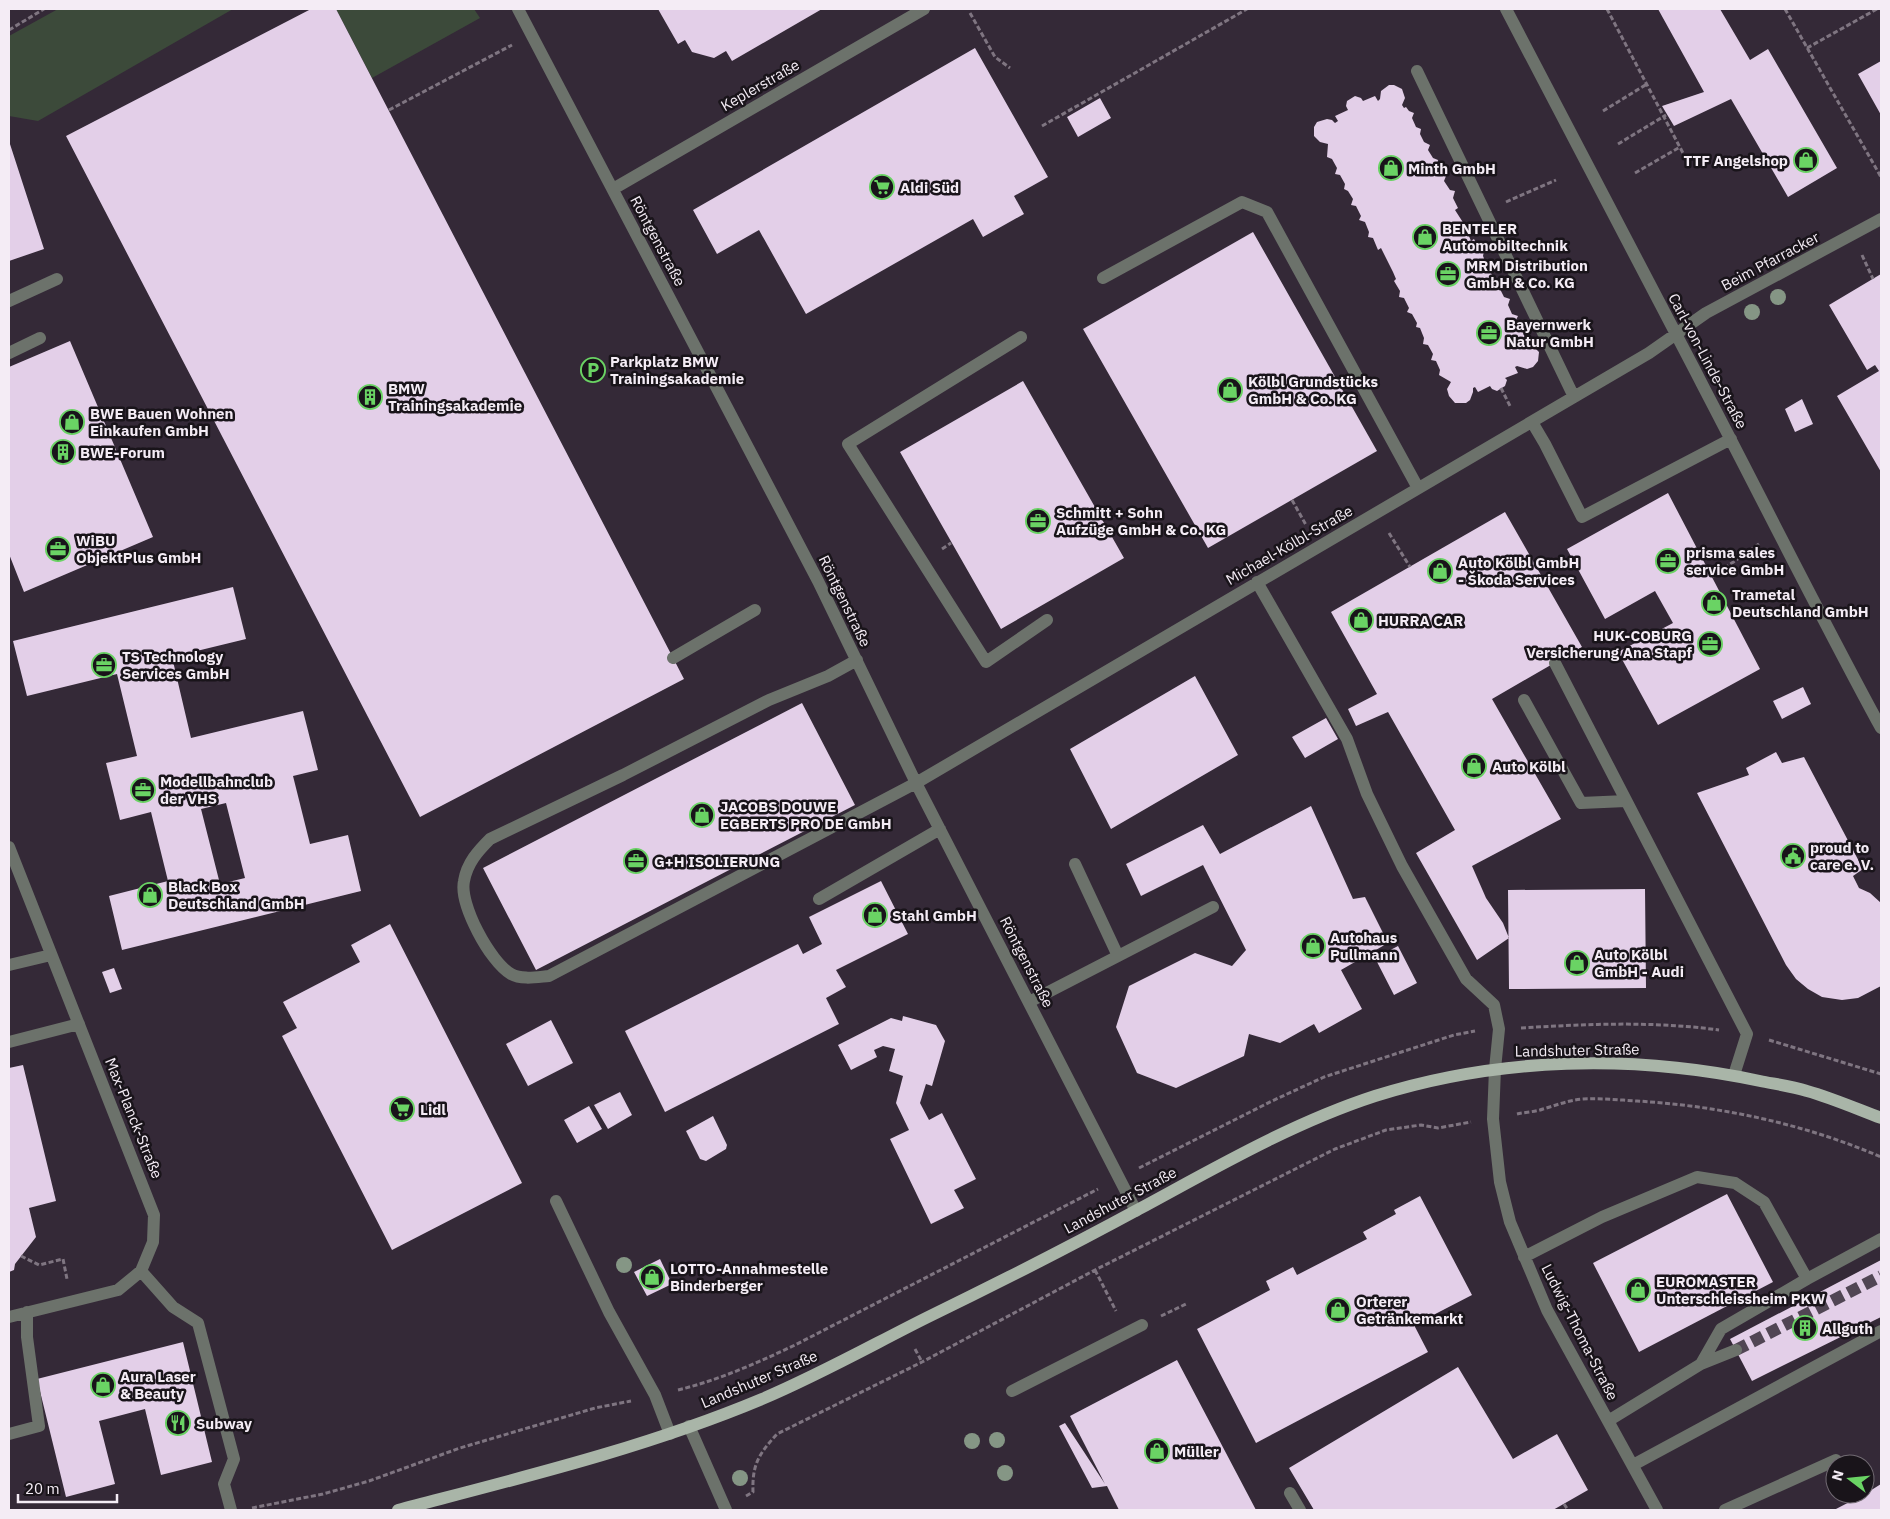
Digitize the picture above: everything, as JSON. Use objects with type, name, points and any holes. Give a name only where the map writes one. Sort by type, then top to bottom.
[{"type":"main road","name":"Landshuter Straße","points":[[398,1510],[506,1482],[670,1434],[762,1399],[854,1356],[1136,1211],[1216,1166],[1325,1115],[1375,1096],[1424,1083],[1495,1069],[1547,1064],[1611,1063],[1680,1067],[1734,1075],[1806,1090],[1881,1118]]},
{"type":"street","name":"Röntgenstraße","points":[[518,9],[818,581],[916,783],[1136,1211]]},
{"type":"street","name":"Keplerstraße","points":[[613,189],[924,9]]},
{"type":"street","name":"Carl-von-Linde-Straße","points":[[1506,9],[1881,728]]},
{"type":"street","points":[[1417,71],[1574,398]]},
{"type":"street","points":[[1103,278],[1242,202],[1267,212],[1418,488]]},
{"type":"street","name":"Beim Pfarracker","points":[[1676,334],[1706,313],[1881,219]]},
{"type":"street","points":[[9,301],[57,279]]},
{"type":"street","name":"Michael-Kölbl-Straße","points":[[856,660],[828,676],[769,700],[623,775],[490,839],[476,852],[468,867],[464,881],[464,897],[487,950],[499,965],[512,975],[531,978],[549,976],[916,783],[1574,398],[1649,353],[1676,334]]},
{"type":"street","points":[[1021,337],[848,444],[986,662],[1047,620]]},
{"type":"street","points":[[9,353],[40,338]]},
{"type":"street","points":[[1532,422],[1582,517],[1731,439]]},
{"type":"street","name":"Ludwig-Thoma-Straße","points":[[1257,582],[1347,739],[1367,794],[1402,866],[1466,979],[1494,1005],[1499,1029],[1493,1118],[1500,1182],[1510,1222],[1547,1310],[1657,1510]]},
{"type":"street","points":[[673,658],[755,610]]},
{"type":"street","points":[[1555,663],[1747,1034],[1734,1075]]},
{"type":"street","points":[[1524,700],[1580,803],[1626,801]]},
{"type":"street","points":[[819,899],[940,829]]},
{"type":"street","name":"Max-Planck-Straße","points":[[9,847],[154,1215],[153,1242],[141,1271],[118,1290],[9,1317]]},
{"type":"street","points":[[1075,864],[1118,956]]},
{"type":"street","points":[[1029,1002],[1213,907]]},
{"type":"street","points":[[9,965],[51,955]]},
{"type":"street","points":[[9,1042],[79,1024]]},
{"type":"street","points":[[1524,1257],[1602,1217],[1697,1177],[1735,1183],[1764,1202],[1807,1279]]},
{"type":"street","points":[[556,1201],[609,1312],[655,1396],[670,1434]]},
{"type":"street","points":[[1701,1364],[1721,1329],[1881,1239]]},
{"type":"street","points":[[141,1271],[173,1307],[198,1323],[234,1459],[224,1484],[231,1510]]},
{"type":"street","points":[[9,1434],[39,1426],[27,1337],[27,1312]]},
{"type":"street","points":[[1012,1392],[1142,1325]]},
{"type":"street","points":[[1633,1465],[1881,1331]]},
{"type":"street","points":[[1608,1421],[1701,1364],[1736,1350]]},
{"type":"street","points":[[689,1426],[725,1508]]},
{"type":"street","points":[[1725,1510],[1825,1465]]},
{"type":"street","points":[[1290,1493],[1300,1510]]},
{"type":"path","points":[[9,30],[44,9]]},
{"type":"path","points":[[1042,126],[1246,9]]},
{"type":"path","points":[[1607,9],[1665,115],[1684,155]]},
{"type":"path","points":[[1784,9],[1881,176]]},
{"type":"path","points":[[1807,48],[1877,9]]},
{"type":"path","points":[[970,13],[995,57],[1010,68]]},
{"type":"path","points":[[389,110],[532,34]]},
{"type":"path","points":[[1602,111],[1648,84]]},
{"type":"path","points":[[1618,144],[1665,115]]},
{"type":"path","points":[[1635,174],[1680,147]]},
{"type":"path","points":[[1503,204],[1556,180]]},
{"type":"path","points":[[1501,388],[1511,408]]},
{"type":"path","points":[[1292,500],[1306,525]]},
{"type":"path","points":[[1389,532],[1410,567]]},
{"type":"path","points":[[1712,577],[1751,549]]},
{"type":"path","points":[[725,1508],[753,1492],[752,1474],[758,1458],[777,1434],[922,1362],[1095,1270],[1335,1149],[1386,1130],[1420,1125],[1438,1128],[1543,1109],[1562,1102],[1584,1099],[1676,1103],[1739,1114],[1799,1128],[1852,1144],[1881,1157]]},
{"type":"path","name":"Landshuter Straße","points":[[696,1386],[750,1366],[890,1298],[1119,1177]]},
{"type":"path","points":[[21,1256],[39,1265],[63,1259],[67,1281]]},
{"type":"path","points":[[1095,1270],[1127,1332]]},
{"type":"path","points":[[249,1508],[323,1494],[369,1481],[460,1448],[595,1408]]},
{"type":"path","points":[[1564,1504],[1568,1510]]},
{"type":"green space","points":[[58,9],[233,9],[38,121],[9,116],[9,36]]},
{"type":"green space","points":[[336,9],[474,9],[480,18],[372,78]]},
{"type":"building","name":"BMW Trainingsakademie","points":[[311,9],[336,9],[684,679],[420,817],[66,136]]},
{"type":"building","points":[[658,9],[822,9],[732,61],[726,51],[714,58],[692,52],[685,40],[678,44]]},
{"type":"building","points":[[1658,9],[1720,9],[1750,60],[1768,49],[1837,168],[1788,197],[1731,99],[1674,126],[1662,106],[1704,92]]},
{"type":"building","name":"Aldi Süd","points":[[975,48],[1048,177],[1014,196],[1024,214],[983,237],[973,219],[806,314],[759,230],[717,254],[693,210]]},
{"type":"building","points":[[1881,61],[1881,115],[1858,74]]},
{"type":"building","points":[[1389,85],[1402,89],[1405,98],[1402,105],[1414,113],[1412,118],[1416,127],[1421,129],[1420,134],[1424,142],[1430,145],[1428,150],[1433,158],[1438,160],[1437,165],[1441,174],[1446,176],[1444,181],[1450,190],[1455,191],[1453,198],[1458,208],[1455,210],[1464,224],[1471,241],[1474,239],[1479,250],[1484,251],[1483,256],[1487,266],[1492,267],[1491,273],[1495,281],[1502,283],[1500,289],[1504,297],[1510,299],[1508,305],[1512,314],[1518,316],[1516,320],[1520,330],[1525,331],[1524,336],[1526,340],[1523,342],[1534,347],[1539,352],[1538,361],[1533,367],[1527,369],[1515,367],[1518,373],[1505,378],[1507,380],[1505,386],[1497,391],[1490,386],[1478,392],[1475,387],[1473,388],[1470,400],[1466,403],[1455,403],[1449,396],[1447,389],[1451,382],[1439,375],[1440,370],[1436,361],[1431,360],[1433,354],[1428,345],[1423,344],[1424,338],[1420,328],[1416,327],[1417,323],[1412,314],[1407,312],[1409,308],[1404,298],[1399,297],[1400,291],[1394,281],[1396,279],[1381,248],[1378,250],[1373,238],[1368,237],[1369,232],[1365,222],[1359,220],[1361,216],[1356,206],[1351,205],[1353,199],[1348,191],[1344,189],[1345,184],[1340,175],[1335,174],[1337,168],[1332,159],[1327,157],[1328,144],[1320,142],[1314,136],[1314,127],[1317,122],[1327,119],[1335,123],[1338,121],[1335,116],[1348,110],[1346,106],[1347,101],[1355,96],[1363,101],[1375,96],[1378,101],[1381,91]]},
{"type":"building","points":[[1100,98],[1111,118],[1078,137],[1067,117]]},
{"type":"building","points":[[9,141],[44,249],[9,261]]},
{"type":"building","name":"Kölbl Grundstücks GmbH & Co. KG","points":[[1253,232],[1377,451],[1208,548],[1083,329]]},
{"type":"building","points":[[1881,274],[1881,472],[1837,396],[1879,371],[1875,365],[1867,370],[1829,305]]},
{"type":"building","name":"BWE-Forum","points":[[70,341],[153,537],[24,592],[9,554],[9,367]]},
{"type":"building","points":[[1023,381],[1124,558],[1001,629],[900,452]]},
{"type":"building","points":[[1802,399],[1813,424],[1795,432],[1785,409]]},
{"type":"building","points":[[1668,493],[1760,669],[1658,725],[1618,652],[1673,623],[1655,591],[1605,619],[1567,549]]},
{"type":"building","name":"Auto Kölbl","points":[[1505,512],[1582,647],[1492,699],[1561,819],[1472,866],[1486,898],[1503,923],[1509,938],[1477,960],[1416,853],[1455,830],[1388,712],[1356,726],[1348,709],[1377,694],[1331,612]]},
{"type":"building","points":[[233,587],[246,639],[172,657],[191,738],[303,711],[318,770],[293,776],[310,844],[348,835],[361,891],[122,950],[109,896],[168,881],[151,812],[120,820],[106,763],[137,756],[117,674],[27,696],[13,641]],"holes":[[[226,803],[245,878],[220,884],[201,809]]]},
{"type":"building","points":[[1195,676],[1238,755],[1111,829],[1070,749]]},
{"type":"building","points":[[1803,687],[1811,704],[1782,719],[1773,701]]},
{"type":"building","points":[[802,703],[855,805],[536,970],[483,868]]},
{"type":"building","points":[[1326,718],[1338,739],[1305,758],[1292,737]]},
{"type":"building","points":[[1776,752],[1782,763],[1804,757],[1863,869],[1853,876],[1859,888],[1870,893],[1881,903],[1881,986],[1858,998],[1842,1000],[1822,997],[1796,979],[1786,965],[1697,793],[1749,775],[1746,768]]},
{"type":"building","name":"Autohaus Pullmann","points":[[1311,806],[1353,899],[1365,897],[1388,943],[1341,970],[1362,1009],[1319,1033],[1314,1024],[1280,1043],[1249,1034],[1244,1056],[1176,1088],[1137,1073],[1116,1027],[1129,986],[1195,953],[1232,966],[1246,950],[1203,865],[1141,896],[1126,864],[1203,825],[1220,854]]},
{"type":"building","points":[[881,881],[908,934],[836,970],[846,987],[826,998],[839,1024],[665,1112],[625,1031],[798,944],[803,954],[822,944],[809,917]]},
{"type":"building","name":"Auto Kölbl GmbH - Audi","points":[[1645,889],[1646,988],[1509,989],[1508,890]]},
{"type":"building","name":"Lidl","points":[[390,924],[522,1183],[392,1250],[282,1036],[297,1028],[283,1002],[360,962],[351,945]]},
{"type":"building","points":[[1398,946],[1417,983],[1394,995],[1375,958]]},
{"type":"building","points":[[114,968],[122,989],[110,993],[102,972]]},
{"type":"building","points":[[903,1016],[936,1025],[945,1041],[932,1086],[926,1084],[920,1103],[929,1120],[942,1113],[976,1179],[954,1190],[964,1208],[931,1224],[890,1139],[909,1130],[896,1103],[903,1076],[889,1071],[895,1049],[883,1046],[874,1050],[877,1057],[851,1070],[838,1045],[891,1018],[902,1021]]},
{"type":"building","points":[[551,1020],[573,1063],[528,1086],[506,1044]]},
{"type":"building","points":[[23,1065],[56,1201],[29,1208],[36,1237],[15,1264],[14,1270],[9,1272],[9,1068]]},
{"type":"building","points":[[620,1092],[632,1115],[608,1129],[594,1105]]},
{"type":"building","points":[[589,1106],[602,1129],[577,1143],[564,1120]]},
{"type":"building","points":[[713,1116],[727,1145],[726,1149],[706,1161],[700,1159],[686,1131]]},
{"type":"building","points":[[1727,1194],[1773,1282],[1639,1352],[1593,1263]]},
{"type":"building","name":"Orterer Getränkemarkt","points":[[1420,1196],[1472,1295],[1414,1325],[1428,1352],[1256,1443],[1197,1329],[1270,1290],[1266,1281],[1293,1267],[1297,1275],[1367,1239],[1363,1232],[1396,1214],[1394,1210]]},
{"type":"building","points":[[660,1259],[672,1284],[647,1296],[634,1272]]},
{"type":"building","name":"Allguth","points":[[1881,1260],[1881,1317],[1752,1381],[1730,1339]]},
{"type":"building","points":[[183,1342],[212,1462],[161,1475],[145,1409],[99,1421],[115,1484],[66,1497],[37,1379]]},
{"type":"building","name":"Müller","points":[[1177,1360],[1256,1510],[1119,1510],[1107,1486],[1092,1488],[1059,1426],[1065,1423],[1105,1484],[1070,1416]]},
{"type":"building","points":[[1458,1367],[1513,1459],[1557,1434],[1588,1490],[1553,1510],[1314,1510],[1289,1468]]},
{"type":"building","points":[[1881,1484],[1881,1510],[1834,1510],[1846,1504],[1875,1504],[1875,1488]]},
{"type":"tunnel","points":[[1736,1350],[1881,1276]]},
{"type":"place","name":"TTF Angelshop","points":[[1806,160]]},
{"type":"place","name":"Minth GmbH","points":[[1391,168]]},
{"type":"place","name":"Aldi Süd","points":[[882,187]]},
{"type":"place","name":"BENTELER Automobiltechnik","points":[[1425,237]]},
{"type":"place","name":"MRM Distribution GmbH & Co. KG","points":[[1448,274]]},
{"type":"place","name":"Bayernwerk Natur GmbH","points":[[1489,333]]},
{"type":"place","name":"Parkplatz BMW Trainingsakademie","points":[[593,370]]},
{"type":"place","name":"Kölbl Grundstücks GmbH & Co. KG","points":[[1230,390]]},
{"type":"place","name":"BMW Trainingsakademie","points":[[370,397]]},
{"type":"place","name":"BWE Bauen Wohnen Einkaufen GmbH","points":[[72,422]]},
{"type":"place","name":"BWE-Forum","points":[[63,452]]},
{"type":"place","name":"Schmitt + Sohn Aufzüge GmbH & Co. KG","points":[[1038,521]]},
{"type":"place","name":"WiBU ObjektPlus GmbH","points":[[58,549]]},
{"type":"place","name":"prisma sales service GmbH","points":[[1668,561]]},
{"type":"place","name":"Auto Kölbl GmbH - Škoda Services","points":[[1440,571]]},
{"type":"place","name":"Trametal Deutschland GmbH","points":[[1714,603]]},
{"type":"place","name":"HURRA CAR","points":[[1361,620]]},
{"type":"place","name":"HUK-COBURG Versicherung Ana Stapf","points":[[1710,644]]},
{"type":"place","name":"TS Technology Services GmbH","points":[[104,665]]},
{"type":"place","name":"Auto Kölbl","points":[[1474,766]]},
{"type":"place","name":"Modellbahnclub der VHS","points":[[143,790]]},
{"type":"place","name":"JACOBS DOUWE EGBERTS PRO DE GmbH","points":[[702,815]]},
{"type":"place","name":"proud to care e. V.","points":[[1793,856]]},
{"type":"place","name":"G+H ISOLIERUNG","points":[[636,861]]},
{"type":"place","name":"Black Box Deutschland GmbH","points":[[150,895]]},
{"type":"place","name":"Stahl GmbH","points":[[875,915]]},
{"type":"place","name":"Autohaus Pullmann","points":[[1313,946]]},
{"type":"place","name":"Auto Kölbl GmbH - Audi","points":[[1577,963]]},
{"type":"place","name":"Lidl","points":[[402,1109]]},
{"type":"place","name":"LOTTO-Annahmestelle Binderberger","points":[[652,1277]]},
{"type":"place","name":"EUROMASTER Unterschleissheim PKW","points":[[1638,1290]]},
{"type":"place","name":"Orterer Getränkemarkt","points":[[1338,1310]]},
{"type":"place","name":"Allguth","points":[[1805,1328]]},
{"type":"place","name":"Aura Laser & Beauty","points":[[103,1385]]},
{"type":"place","name":"Subway","points":[[178,1423]]},
{"type":"place","name":"Müller","points":[[1157,1451]]}]
